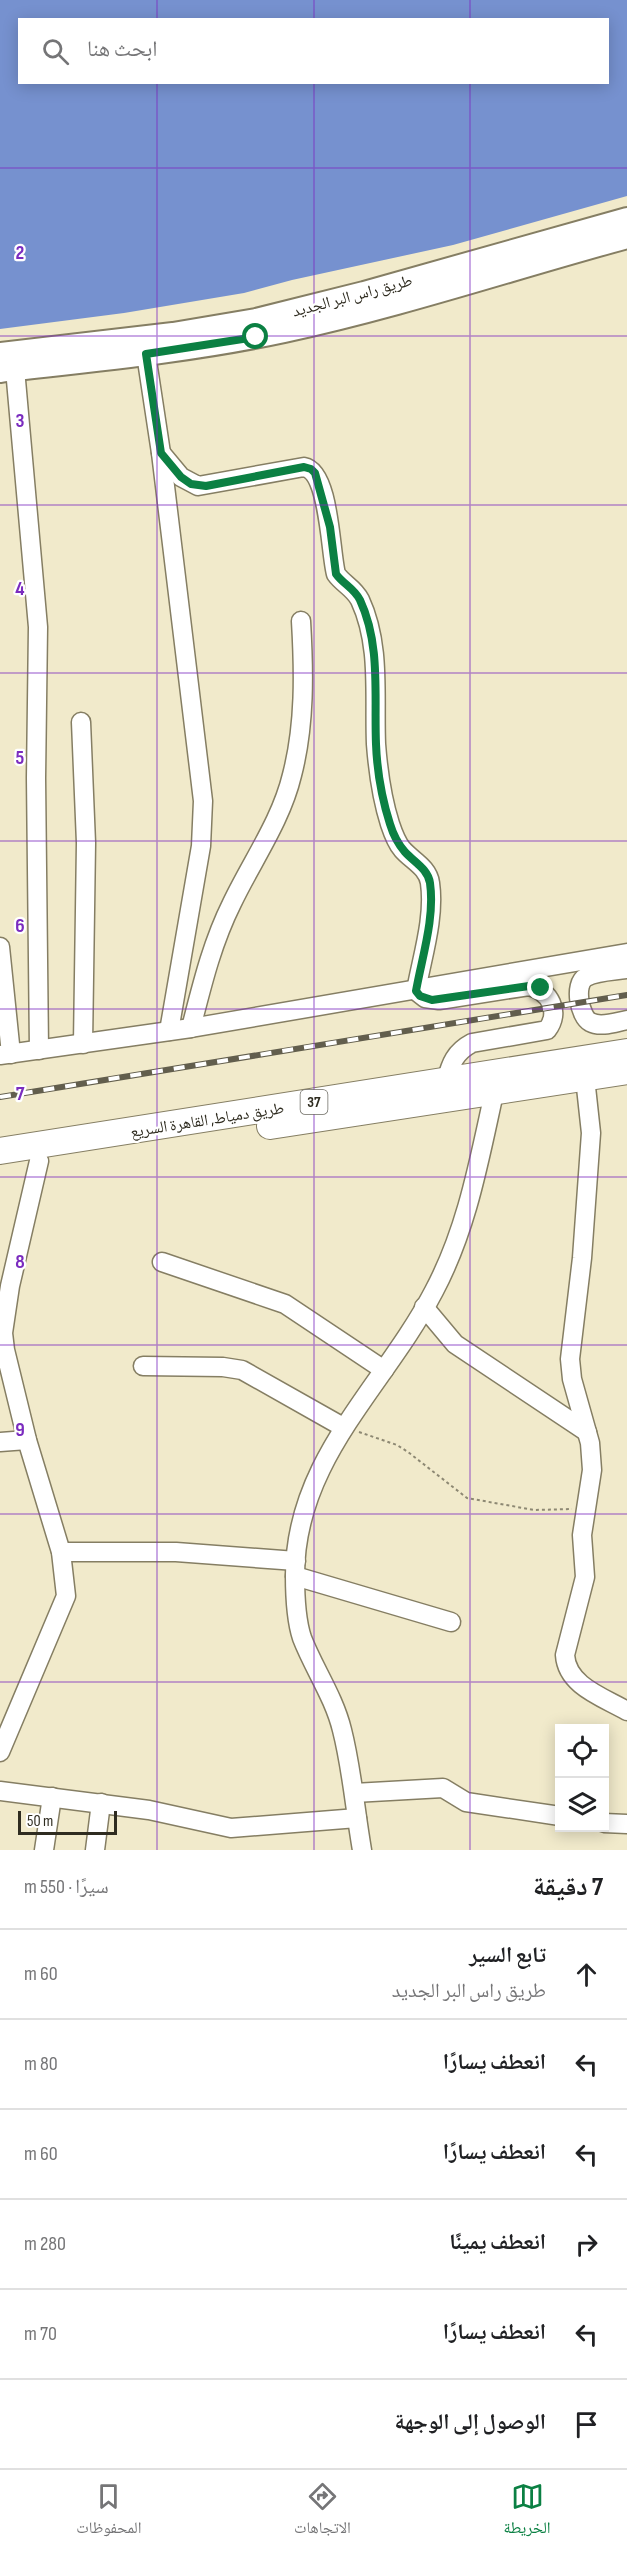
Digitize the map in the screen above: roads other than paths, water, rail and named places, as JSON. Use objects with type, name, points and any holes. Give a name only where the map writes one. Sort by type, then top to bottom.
[{"type":"highway","name":"طريق دمياط, القاهرة السريع","points":[[0,1151],[627,1052]]},
{"type":"highway","name":"طريق دمياط, القاهرة السريع","points":[[0,1168],[627,1071]]},
{"type":"main road","name":"طريق راس البر الجديد","points":[[5,364],[256,320],[337,300],[627,219]]},
{"type":"main road","name":"طريق راس البر الجديد","points":[[5,364],[146,354],[229,342],[311,325],[627,237]]},
{"type":"street","points":[[146,354],[161,453],[203,801],[201,846],[169,1031]]},
{"type":"street","points":[[5,364],[38,627],[36,790],[39,1050]]},
{"type":"street","points":[[161,453],[181,477],[198,486],[304,467],[311,469],[318,478],[330,527],[336,574],[354,590],[360,599],[372,639],[376,670],[376,745],[381,786],[390,824],[400,846],[422,867],[430,881],[429,919],[416,991]]},
{"type":"street","points":[[191,1028],[218,934],[277,816],[292,777],[302,708],[301,621]]},
{"type":"street","points":[[81,722],[86,843],[82,1044]]},
{"type":"street","points":[[0,947],[6,1054],[191,1028],[627,953]]},
{"type":"street","points":[[627,969],[584,978],[577,992],[584,1017],[592,1023],[599,1025],[627,1020]]},
{"type":"street","points":[[416,991],[425,998],[439,1000],[529,986],[541,988],[549,996],[553,1018],[547,1030],[472,1043],[463,1048],[451,1062],[446,1081]]},
{"type":"street","points":[[585,1078],[591,1133],[582,1258],[570,1359],[572,1379],[587,1432],[592,1470],[582,1546],[585,1577],[565,1655],[566,1664],[573,1678],[627,1711]]},
{"type":"street","points":[[362,1850],[342,1729],[302,1636],[296,1568],[301,1522],[319,1472],[343,1427],[384,1370],[424,1307],[453,1252],[461,1232],[494,1093]]},
{"type":"street","points":[[0,1752],[4,1729],[64,1604],[66,1584],[61,1552],[27,1440],[9,1369],[3,1333],[10,1286],[39,1161]]},
{"type":"street","points":[[162,1262],[285,1304],[384,1370]]},
{"type":"street","points":[[424,1307],[455,1344],[587,1432]]},
{"type":"street","points":[[143,1366],[223,1367],[242,1370],[343,1427]]},
{"type":"street","points":[[0,1442],[27,1440]]},
{"type":"street","points":[[61,1552],[176,1552],[296,1568],[451,1622]]},
{"type":"street","points":[[354,1793],[443,1788],[466,1802],[555,1815]]},
{"type":"street","points":[[0,1791],[149,1810],[231,1828],[357,1818]]},
{"type":"street","points":[[44,1850],[51,1797]]},
{"type":"street","points":[[95,1850],[101,1803]]},
{"type":"street","points":[[609,1823],[627,1824]]},
{"type":"water","points":[[0,0],[627,0],[627,196],[453,245],[292,280],[244,293],[124,313],[0,329]]},
{"type":"railway","points":[[0,1097],[627,995]]}]
